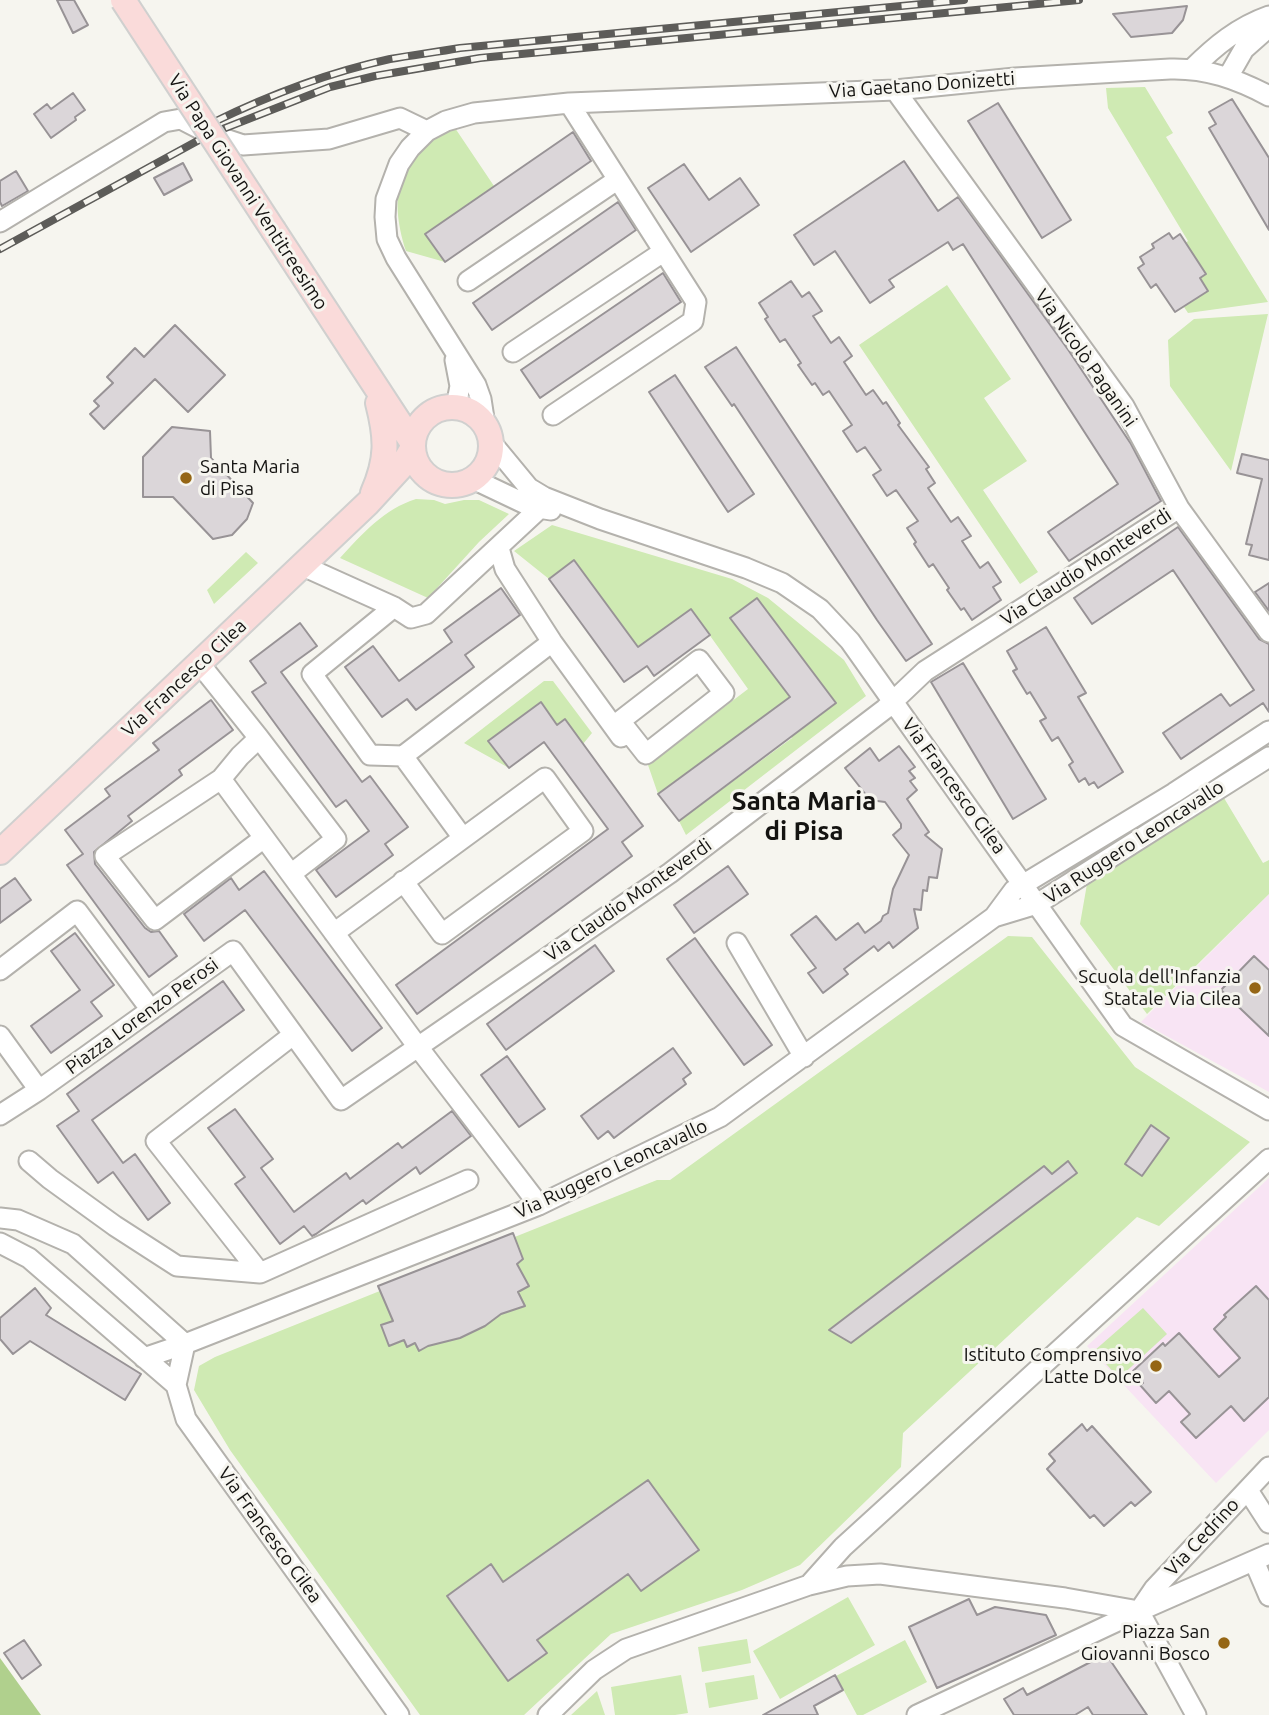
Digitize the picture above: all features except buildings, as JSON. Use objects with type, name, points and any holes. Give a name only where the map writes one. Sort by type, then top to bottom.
[{"type":"main road","name":"Via Papa Giovanni Ventitreesimo","points":[[123,0],[412,445]]},
{"type":"main road","name":"Via Papa Giovanni Ventitreesimo","points":[[373,384],[412,405],[446,408]]},
{"type":"main road","points":[[369,503],[385,455],[385,429],[373,384]]},
{"type":"main road","points":[[446,408],[467,410],[488,434],[486,463],[472,479],[462,484],[450,485],[429,478],[415,460],[412,445],[416,429],[425,417],[446,408]]},
{"type":"main road","name":"Via Francesco Cilea","points":[[0,852],[369,503],[402,466],[412,445]]},
{"type":"main road","name":"Via Francesco Cilea","points":[[369,503],[410,481],[429,478]]},
{"type":"street","points":[[1192,69],[1227,37],[1269,16]]},
{"type":"street","points":[[1228,77],[1244,49],[1269,27]]},
{"type":"street","name":"Via Gaetano Donizetti","points":[[488,434],[476,385],[396,258],[387,239],[385,217],[391,180],[398,164],[427,131],[446,121],[474,113],[569,103],[895,90],[1015,78],[1192,69],[1228,77],[1269,96]]},
{"type":"street","name":"Via Nicolò Paganini","points":[[895,90],[1124,406],[1179,508],[1269,632]]},
{"type":"street","points":[[553,415],[693,321],[696,302],[569,103]]},
{"type":"street","points":[[0,222],[171,120],[181,119],[210,134],[243,145],[329,139],[400,118],[427,131]]},
{"type":"street","points":[[468,281],[617,180]]},
{"type":"street","points":[[513,352],[663,252]]},
{"type":"street","name":"Via Gaetano Donizetti","points":[[446,408],[460,386],[453,348]]},
{"type":"street","name":"Via Francesco Cilea","points":[[488,434],[529,488],[544,497],[600,519],[746,568],[782,583],[820,609],[850,641],[1019,887],[1037,904],[1123,1026],[1269,1110]]},
{"type":"street","name":"Via Francesco Cilea","points":[[472,479],[540,508],[600,519]]},
{"type":"street","points":[[303,566],[394,607],[411,618],[426,614],[540,508]]},
{"type":"street","name":"Via Claudio Monteverdi","points":[[418,1047],[670,873],[894,702],[925,671],[1179,508]]},
{"type":"street","points":[[499,548],[505,569],[552,642],[627,744],[634,739]]},
{"type":"street","points":[[394,607],[312,674],[370,755],[403,756],[552,642]]},
{"type":"street","points":[[699,660],[724,694],[646,754],[634,739],[620,721],[699,660]]},
{"type":"street","points":[[199,663],[336,839],[290,874]]},
{"type":"street","name":"Via Ruggero Leoncavallo","points":[[185,1344],[539,1205],[720,1117],[994,916],[1019,887],[1174,793],[1269,731]]},
{"type":"street","points":[[259,738],[220,779],[106,856],[155,920],[264,838]]},
{"type":"street","points":[[403,756],[463,838]]},
{"type":"street","name":"Via Ruggero Leoncavallo","points":[[994,916],[1037,904],[1269,757]]},
{"type":"street","points":[[334,933],[403,881],[545,778],[583,831],[442,934],[403,881]]},
{"type":"street","points":[[220,779],[418,1047],[539,1205]]},
{"type":"street","points":[[0,970],[77,911],[151,1010]]},
{"type":"street","points":[[737,943],[804,1057]]},
{"type":"street","name":"Piazza Lorenzo Perosi","points":[[0,1115],[233,951],[341,1100],[418,1047]]},
{"type":"street","points":[[260,1273],[156,1141],[293,1035]]},
{"type":"street","points":[[0,1036],[39,1090]]},
{"type":"street","points":[[809,1585],[843,1547],[1269,1158]]},
{"type":"street","points":[[29,1161],[115,1226],[177,1266],[260,1273],[468,1180]]},
{"type":"street","points":[[0,1219],[18,1220],[73,1244],[185,1344]]},
{"type":"street","points":[[0,1243],[29,1258],[176,1385],[185,1344]]},
{"type":"street","points":[[144,1357],[185,1344]]},
{"type":"street","name":"Via Francesco Cilea","points":[[176,1385],[186,1419],[400,1715]]},
{"type":"street","name":"Via Cedrino","points":[[1139,1611],[1154,1589],[1269,1466]]},
{"type":"street","points":[[1249,1492],[1269,1523]]},
{"type":"street","points":[[917,1715],[1261,1557],[1269,1596]]},
{"type":"street","points":[[548,1715],[594,1670],[626,1649],[809,1585],[847,1576],[880,1574],[1065,1598],[1139,1611]]},
{"type":"street","points":[[1065,1598],[1078,1606],[1083,1614],[1080,1639]]},
{"type":"street","points":[[1139,1611],[1196,1715]]},
{"type":"shaded area","points":[[1269,894],[1269,1092],[1141,1022]]},
{"type":"shaded area","points":[[1269,1178],[1269,1430],[1216,1483],[1087,1346]]},
{"type":"green space","points":[[1145,87],[1173,133],[1166,137],[1268,302],[1188,313],[1184,307],[1208,291],[1180,247],[1188,241],[1108,108],[1106,88]]},
{"type":"green space","points":[[455,128],[494,186],[426,234],[445,262],[406,251],[398,212],[398,194],[409,164],[420,151]]},
{"type":"green space","points":[[947,285],[1011,379],[984,398],[1027,461],[983,490],[1038,572],[1020,584],[859,345]]},
{"type":"green space","points":[[1268,314],[1231,471],[1170,386],[1168,340],[1194,319]]},
{"type":"green space","points":[[416,499],[445,504],[479,500],[509,514],[479,542],[428,598],[340,558],[365,531],[384,516]]},
{"type":"green space","points":[[552,525],[732,579],[768,598],[844,660],[866,696],[686,835],[679,821],[792,738],[771,711],[658,794],[648,765],[748,689],[691,609],[638,647],[574,561],[549,579],[514,551]]},
{"type":"green space","points":[[246,552],[258,563],[214,604],[207,590]]},
{"type":"green space","points":[[544,681],[553,681],[592,733],[583,744],[557,725],[540,703],[489,741],[509,768],[464,743]]},
{"type":"green space","points":[[1224,798],[1263,863],[1269,860],[1269,894],[1147,1014],[1080,924],[1087,884]]},
{"type":"green space","points":[[1008,936],[1032,937],[1135,1067],[1250,1142],[1159,1226],[1137,1217],[903,1433],[901,1467],[800,1565],[742,1590],[611,1634],[524,1715],[420,1715],[230,1450],[194,1390],[199,1366],[215,1357],[657,1180],[670,1180]]},
{"type":"green space","points":[[1143,1308],[1167,1334],[1119,1378],[1094,1351]]},
{"type":"green space","points":[[848,1597],[875,1645],[780,1699],[753,1651]]},
{"type":"green space","points":[[747,1639],[751,1663],[702,1672],[698,1647]]},
{"type":"green space","points":[[905,1640],[927,1682],[863,1715],[857,1715],[836,1676]]},
{"type":"green space","points":[[0,1658],[41,1715],[0,1715]]},
{"type":"green space","points":[[681,1675],[688,1713],[615,1715],[611,1687]]},
{"type":"green space","points":[[754,1675],[758,1699],[709,1708],[705,1683]]},
{"type":"green space","points":[[597,1691],[605,1715],[571,1715]]},
{"type":"railway","points":[[212,123],[299,86],[367,64],[460,48],[964,0]]},
{"type":"railway","points":[[0,249],[210,134],[330,87],[375,76],[480,58],[1079,0]]},
{"type":"place","name":"Santa Maria di Pisa","points":[[186,478]]},
{"type":"place","name":"Scuola dell'Infanzia Statale Via Cilea","points":[[1255,988]]},
{"type":"place","name":"Istituto Comprensivo Latte Dolce","points":[[1156,1366]]},
{"type":"place","name":"Piazza San Giovanni Bosco","points":[[1224,1643]]},
{"type":"district","name":"Santa Maria di Pisa","points":[[804,816]]}]
